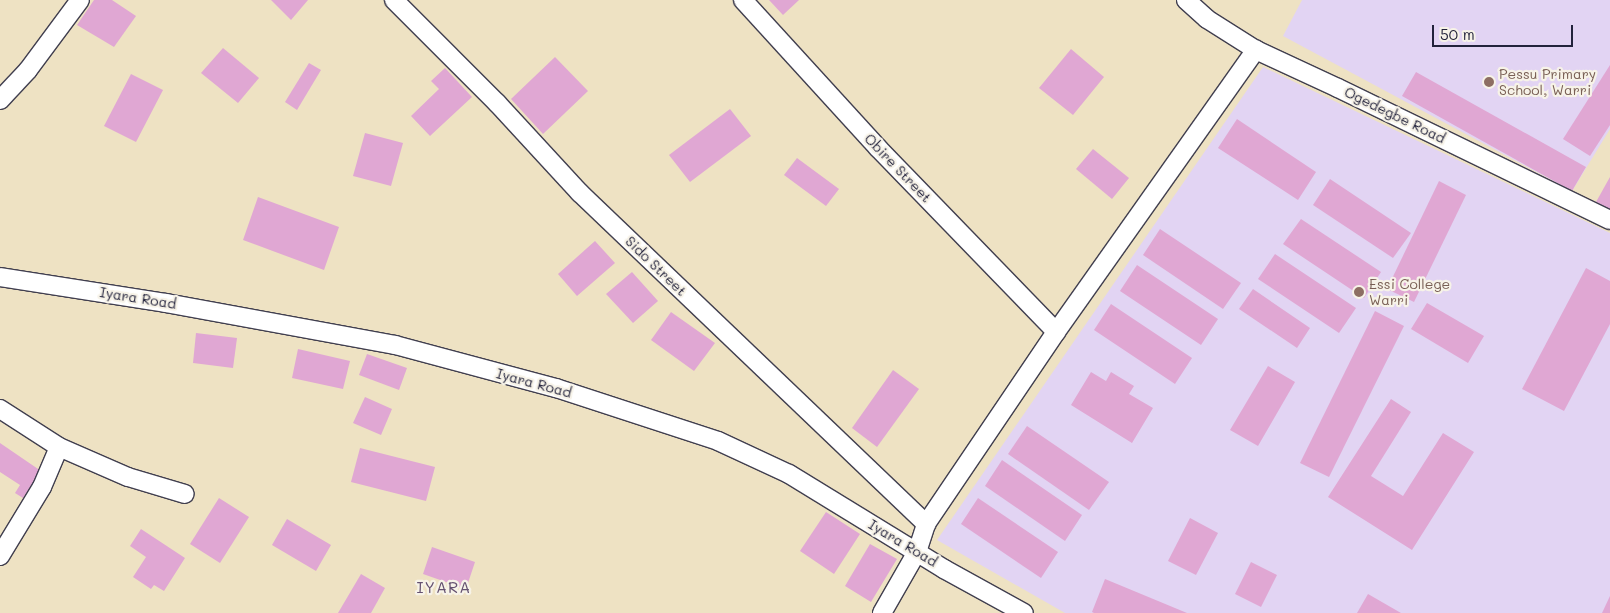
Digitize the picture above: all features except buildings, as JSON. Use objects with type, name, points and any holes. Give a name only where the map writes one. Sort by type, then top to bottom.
[{"type":"street","points":[[0,100],[28,70],[80,0]]},
{"type":"street","name":"Sido Street","points":[[394,0],[497,104],[580,193],[926,524]]},
{"type":"street","name":"Obire Street","points":[[743,0],[878,148],[1056,332]]},
{"type":"street","name":"Ogedegbe Road","points":[[1186,0],[1207,19],[1256,50],[1610,220]]},
{"type":"street","points":[[882,613],[917,552],[926,524],[1056,332],[1256,50]]},
{"type":"street","name":"Iyara Road","points":[[0,277],[166,302],[394,345],[556,388],[718,440],[789,474],[917,552],[1024,613]]},
{"type":"street","points":[[0,409],[59,447],[128,477],[185,494]]},
{"type":"street","points":[[0,556],[42,486],[59,447]]},
{"type":"shaded area","name":"Pessu Primary School, Warri","points":[[1302,0],[1610,0],[1610,129],[1572,191],[1283,36]]},
{"type":"shaded area","name":"Essi College Warri","points":[[1263,67],[1610,233],[1610,613],[1065,613],[937,540]]},
{"type":"place","name":"Pessu Primary School, Warri","points":[[1489,82]]},
{"type":"place","name":"Essi College Warri","points":[[1359,292]]},
{"type":"district","name":"IYARA","points":[[444,587]]}]
